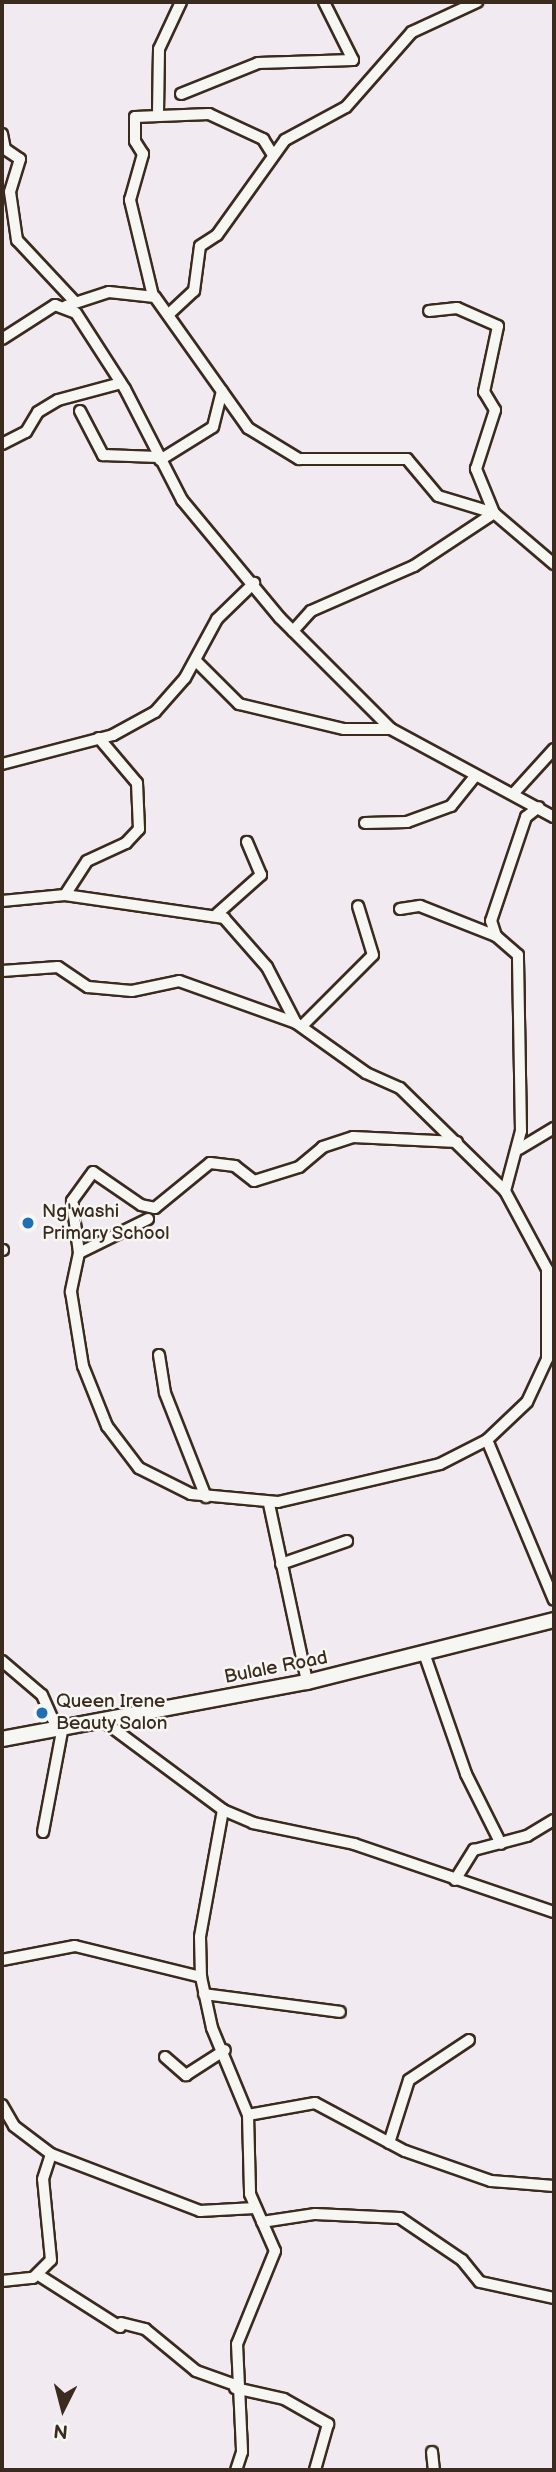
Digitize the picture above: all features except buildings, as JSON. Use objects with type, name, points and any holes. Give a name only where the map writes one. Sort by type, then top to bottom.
[{"type":"street","points":[[158,113],[159,49],[181,2]]},
{"type":"street","points":[[181,94],[258,63],[353,60],[324,2]]},
{"type":"street","points":[[170,313],[194,291],[200,246],[217,235],[274,155],[294,133],[346,107],[412,32],[477,2]]},
{"type":"street","points":[[274,155],[263,139],[209,114],[158,113],[134,118],[143,154],[129,197],[153,296],[170,313],[248,428],[275,439],[297,458],[407,459],[438,496],[494,513],[554,564]]},
{"type":"street","points":[[2,134],[8,152],[20,159],[10,192],[17,240],[70,303],[121,383],[159,459],[192,514],[293,631],[391,729],[554,817]]},
{"type":"street","points":[[2,339],[52,307],[109,292],[153,296]]},
{"type":"street","points":[[429,311],[457,308],[498,326],[484,386],[495,410],[476,469],[494,513]]},
{"type":"street","points":[[2,444],[26,432],[40,410],[58,400],[121,383]]},
{"type":"street","points":[[80,411],[103,455],[159,459],[213,427],[222,391]]},
{"type":"street","points":[[293,631],[311,611],[414,566],[494,513]]},
{"type":"street","points":[[2,764],[99,738],[166,704],[196,661],[220,615],[254,583]]},
{"type":"street","points":[[196,661],[239,704],[344,729],[391,729]]},
{"type":"street","points":[[65,895],[87,861],[126,843],[139,829],[137,783],[99,738]]},
{"type":"street","points":[[513,794],[554,748]]},
{"type":"street","points":[[365,823],[407,822],[451,806],[475,776]]},
{"type":"street","points":[[496,936],[491,925],[498,899],[526,817],[539,807]]},
{"type":"street","points":[[216,914],[261,875],[247,842]]},
{"type":"street","points":[[2,901],[65,895],[216,914],[262,960],[299,1024]]},
{"type":"street","points":[[400,909],[420,905],[496,936],[518,955],[519,1149],[505,1191]]},
{"type":"street","points":[[299,1024],[314,1020],[375,950],[358,906]]},
{"type":"street","points":[[2,971],[58,967],[88,987],[132,990],[179,981],[299,1024],[366,1073],[400,1088],[457,1142],[505,1191],[547,1269],[547,1359],[527,1402],[486,1440],[408,1473],[269,1504],[206,1497],[139,1468],[96,1407],[72,1300],[79,1253],[72,1200],[93,1172],[155,1208],[210,1163],[235,1166],[254,1181],[299,1167],[323,1147],[353,1137],[457,1142]]},
{"type":"street","points":[[313,1032],[314,1020]]},
{"type":"street","points":[[519,1149],[554,1128]]},
{"type":"street","points":[[79,1253],[148,1219]]},
{"type":"street","points":[[159,1355],[165,1393],[206,1497]]},
{"type":"street","points":[[486,1440],[554,1600]]},
{"type":"street","points":[[269,1504],[307,1682]]},
{"type":"street","points":[[281,1564],[347,1541]]},
{"type":"street","name":"Bulale Road","points":[[2,1739],[307,1682],[425,1656],[554,1620]]},
{"type":"street","points":[[425,1656],[466,1774],[501,1844]]},
{"type":"street","points":[[2,1661],[42,1695],[60,1727],[43,1832]]},
{"type":"street","points":[[102,1720],[223,1810],[253,1823],[354,1844],[554,1912]]},
{"type":"street","points":[[223,1810],[200,1937],[201,1977],[204,1994],[248,2115],[255,2208],[275,2251],[240,2327],[235,2387],[242,2441],[236,2470]]},
{"type":"street","points":[[455,1880],[474,1850],[501,1844],[554,1820]]},
{"type":"street","points":[[2,1960],[75,1946],[201,1977]]},
{"type":"street","points":[[204,1994],[340,2012]]},
{"type":"street","points":[[389,2143],[409,2080],[470,2040]]},
{"type":"street","points":[[165,2057],[186,2075],[225,2050]]},
{"type":"street","points":[[248,2115],[315,2104],[389,2143],[504,2186],[554,2186]]},
{"type":"street","points":[[2,2105],[14,2126],[51,2154],[200,2211],[255,2208]]},
{"type":"street","points":[[40,2276],[51,2260],[43,2179],[51,2154]]},
{"type":"street","points":[[261,2222],[315,2214],[400,2218],[462,2260],[480,2282],[554,2298]]},
{"type":"street","points":[[2,2281],[40,2276],[121,2325],[145,2329],[196,2371],[235,2387],[284,2399],[328,2424],[315,2470]]},
{"type":"street","points":[[432,2452],[433,2470]]},
{"type":"place","name":"Ng'washi Primary School","points":[[28,1223]]},
{"type":"place","name":"Queen Irene Beauty Salon","points":[[42,1713]]}]
